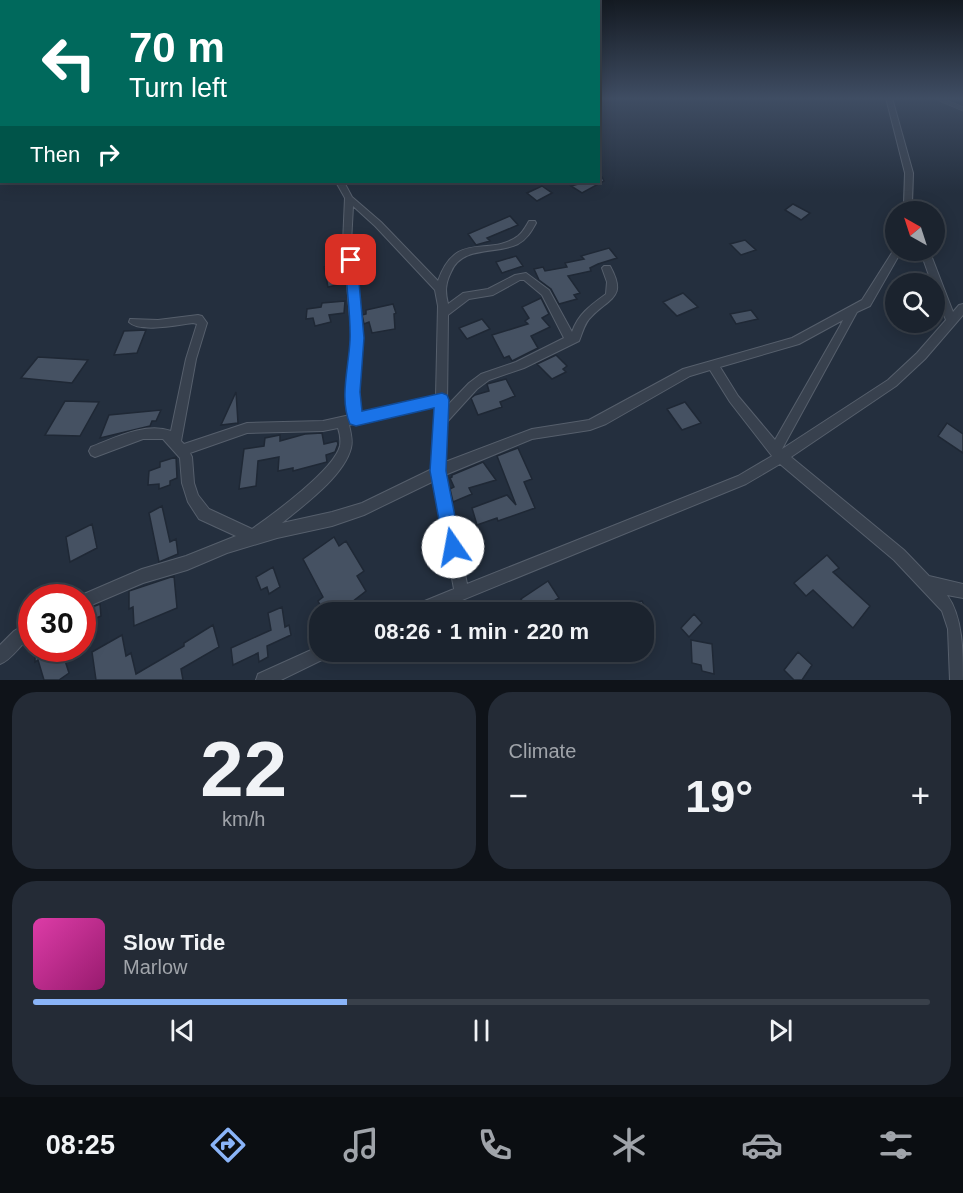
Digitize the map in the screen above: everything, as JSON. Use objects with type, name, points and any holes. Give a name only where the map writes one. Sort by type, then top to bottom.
[{"type":"street","points":[[897,130],[909,173],[908,201]]},
{"type":"street","points":[[341,183],[349,198],[378,224],[440,289]]},
{"type":"street","points":[[349,198],[347,243],[357,338],[353,392],[356,419]]},
{"type":"street","points":[[462,593],[438,471],[443,314],[440,289],[450,264],[459,256],[477,249],[515,242],[524,235],[532,223]]},
{"type":"street","points":[[96,596],[150,573],[187,563],[253,537],[314,524],[363,509],[438,471],[532,434],[590,425],[660,389],[687,372],[795,341],[866,303],[892,261]]},
{"type":"street","points":[[928,261],[951,320]]},
{"type":"street","points":[[441,420],[473,386],[485,377],[520,365],[571,342],[583,319],[610,296],[612,278],[607,268]]},
{"type":"street","points":[[443,314],[466,296],[490,292],[518,277],[526,276],[546,293],[571,342]]},
{"type":"street","points":[[440,602],[742,480],[778,453],[892,382],[921,356],[963,308]]},
{"type":"street","points":[[778,453],[853,310]]},
{"type":"street","points":[[134,322],[158,324],[198,319],[202,323],[191,359],[179,446]]},
{"type":"street","points":[[713,365],[745,413],[778,453],[899,555],[948,606],[953,617],[958,680]]},
{"type":"street","points":[[179,446],[247,428],[308,428],[442,400]]},
{"type":"street","points":[[253,537],[289,511],[342,457],[346,441],[342,422]]},
{"type":"street","points":[[95,452],[143,434],[161,433],[179,446],[186,457],[188,483],[193,498],[204,514],[253,537]]},
{"type":"street","points":[[927,583],[963,591]]},
{"type":"street","points":[[0,656],[18,637]]},
{"type":"street","points":[[264,680],[309,659]]},
{"type":"building","points":[[600,178],[604,181],[582,193],[571,186],[582,183],[600,183]]},
{"type":"building","points":[[542,186],[552,193],[537,201],[527,193]]},
{"type":"building","points":[[793,204],[810,213],[801,220],[785,210]]},
{"type":"building","points":[[510,216],[518,225],[487,238],[490,241],[476,245],[468,234]]},
{"type":"building","points":[[745,240],[756,250],[741,255],[730,244]]},
{"type":"building","points":[[609,248],[617,258],[590,268],[591,271],[568,276],[580,293],[574,295],[577,299],[559,304],[551,289],[539,280],[534,269],[543,267],[545,271],[567,267],[565,263],[584,259],[581,256]]},
{"type":"building","points":[[516,256],[523,266],[502,273],[496,262]]},
{"type":"building","points":[[337,263],[341,284],[328,287],[324,267]]},
{"type":"building","points":[[683,293],[698,307],[677,316],[663,302]]},
{"type":"building","points":[[541,298],[549,314],[542,318],[550,327],[531,336],[538,348],[512,361],[509,356],[504,358],[492,335],[528,324],[525,321],[529,318],[522,307]]},
{"type":"building","points":[[345,301],[344,313],[329,315],[331,322],[315,326],[313,318],[306,319],[307,309],[321,307],[322,303]]},
{"type":"building","points":[[393,304],[396,313],[394,314],[395,329],[372,333],[369,322],[364,324],[362,315],[366,314],[366,310]]},
{"type":"building","points":[[751,310],[758,319],[736,324],[730,314]]},
{"type":"building","points":[[482,319],[490,329],[467,339],[459,328]]},
{"type":"building","points":[[146,330],[137,353],[114,355],[124,331]]},
{"type":"building","points":[[556,355],[567,366],[563,369],[566,372],[552,379],[537,364]]},
{"type":"building","points":[[38,357],[88,360],[72,383],[21,378]]},
{"type":"building","points":[[506,379],[515,396],[500,402],[502,407],[478,415],[471,398],[489,391],[487,384]]},
{"type":"building","points":[[236,392],[238,423],[221,425]]},
{"type":"building","points":[[65,401],[99,402],[80,436],[45,435]]},
{"type":"building","points":[[685,402],[701,423],[682,430],[667,409]]},
{"type":"building","points":[[161,410],[156,421],[152,421],[150,426],[100,438],[109,415]]},
{"type":"building","points":[[947,423],[963,434],[963,453],[938,436]]},
{"type":"building","points":[[322,433],[324,444],[337,441],[338,444],[335,452],[326,455],[327,462],[293,471],[293,468],[278,471],[279,457],[258,461],[256,486],[239,489],[244,449],[264,446],[265,438],[280,435],[280,441],[305,434]]},
{"type":"building","points":[[518,448],[532,479],[524,482],[535,508],[498,521],[497,518],[477,525],[472,508],[507,495],[516,505],[497,456]]},
{"type":"building","points":[[176,457],[177,478],[170,481],[170,485],[159,489],[159,484],[148,485],[149,471],[160,467],[160,462]]},
{"type":"building","points":[[483,462],[496,480],[469,488],[472,494],[453,502],[450,489],[454,487],[450,478],[452,475]]},
{"type":"building","points":[[162,506],[170,542],[176,539],[178,554],[159,562],[149,513]]},
{"type":"building","points":[[92,524],[97,548],[70,562],[66,537]]},
{"type":"building","points":[[334,537],[339,546],[346,541],[364,571],[357,576],[366,591],[352,602],[319,602],[323,597],[303,559]]},
{"type":"building","points":[[827,555],[839,568],[833,572],[870,606],[853,628],[813,590],[806,596],[794,583]]},
{"type":"building","points":[[273,567],[280,587],[269,594],[267,587],[261,590],[256,577]]},
{"type":"building","points":[[174,576],[177,608],[134,626],[133,607],[129,609],[129,591]]},
{"type":"building","points":[[548,581],[559,598],[552,602],[523,602],[521,599]]},
{"type":"building","points":[[100,604],[101,616],[96,618],[96,606]]},
{"type":"building","points":[[282,607],[285,627],[289,625],[291,635],[267,646],[268,657],[259,662],[258,653],[233,665],[231,648],[271,630],[268,613]]},
{"type":"building","points":[[694,614],[702,623],[689,637],[681,628]]},
{"type":"building","points":[[213,625],[219,647],[181,669],[183,680],[96,680],[93,662],[96,662],[96,650],[122,635],[126,656],[131,653],[136,674],[184,646],[184,643]]},
{"type":"building","points":[[691,640],[712,644],[714,674],[702,671],[701,665],[692,663]]},
{"type":"building","points":[[798,652],[812,665],[802,680],[794,680],[784,670]]},
{"type":"building","points":[[39,662],[65,662],[69,673],[59,680],[44,680]]},
{"type":"route","points":[[351,260],[357,338],[353,392],[356,419],[442,400],[438,471],[453,547]]}]
